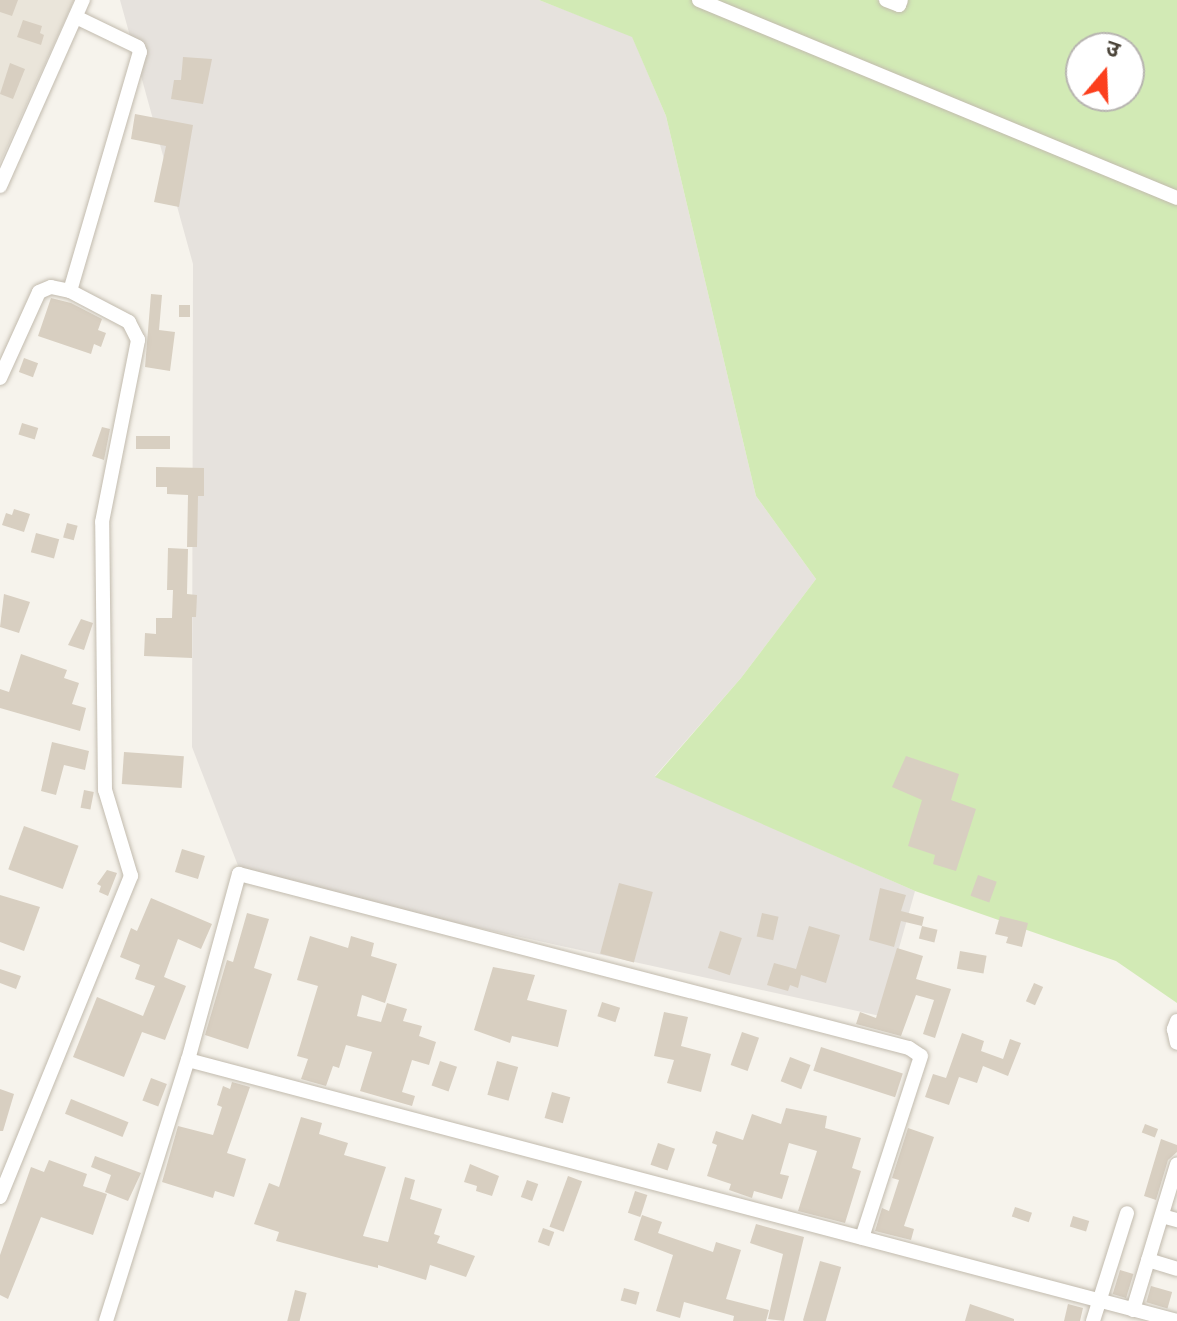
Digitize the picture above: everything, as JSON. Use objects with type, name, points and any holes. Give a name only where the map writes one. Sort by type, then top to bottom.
[{"type":"street","points":[[0,186],[83,0]]},
{"type":"street","points":[[699,0],[1177,198]]},
{"type":"street","points":[[70,291],[140,52],[138,47],[76,17]]},
{"type":"street","points":[[0,378],[39,292],[51,287],[70,291],[129,322],[138,340],[102,522],[105,790],[131,876],[0,1197]]},
{"type":"street","points":[[106,1321],[188,1060],[239,874],[909,1048],[921,1056],[862,1238]]},
{"type":"street","points":[[1177,1021],[1174,1029],[1177,1043]]},
{"type":"street","points":[[188,1060],[1177,1321]]},
{"type":"street","points":[[1133,1310],[1176,1168]]},
{"type":"street","points":[[1093,1321],[1127,1213]]},
{"type":"street","points":[[1162,1216],[1177,1220]]},
{"type":"street","points":[[1148,1260],[1177,1269]]},
{"type":"shaded area","points":[[0,0],[74,0],[0,163]]},
{"type":"shaded area","points":[[120,0],[539,0],[632,36],[666,116],[756,496],[816,579],[741,678],[655,776],[915,891],[880,1016],[242,876],[192,747],[193,264]]},
{"type":"green space","points":[[539,0],[877,0],[902,10],[907,0],[1177,0],[1177,1003],[1116,961],[915,891],[655,777],[741,678],[816,579],[756,496],[666,116],[632,37]]},
{"type":"building","points":[[0,0],[18,0],[12,16],[0,12]]},
{"type":"building","points":[[23,20],[42,26],[40,33],[44,35],[41,45],[17,37]]},
{"type":"building","points":[[183,57],[212,59],[203,104],[171,99],[174,80],[181,80]]},
{"type":"building","points":[[10,63],[25,69],[13,99],[0,94]]},
{"type":"building","points":[[135,114],[193,125],[179,207],[154,202],[166,146],[131,139]]},
{"type":"building","points":[[151,294],[162,295],[159,330],[175,332],[170,371],[145,367]]},
{"type":"building","points":[[51,298],[71,303],[102,319],[98,330],[106,333],[101,347],[94,344],[91,354],[38,336]]},
{"type":"building","points":[[179,305],[190,305],[190,317],[179,317]]},
{"type":"building","points":[[24,358],[38,363],[33,377],[19,372]]},
{"type":"building","points":[[22,423],[38,428],[35,439],[18,434]]},
{"type":"building","points":[[102,427],[110,429],[104,460],[92,456]]},
{"type":"building","points":[[136,436],[170,436],[170,449],[136,449]]},
{"type":"building","points":[[156,467],[204,468],[204,496],[198,496],[197,547],[187,547],[188,495],[167,494],[167,487],[156,487]]},
{"type":"building","points":[[14,509],[30,514],[24,532],[2,525],[6,513],[12,515]]},
{"type":"building","points":[[67,523],[78,526],[74,540],[63,537]]},
{"type":"building","points":[[36,533],[59,539],[54,559],[31,552]]},
{"type":"building","points":[[168,548],[188,549],[187,594],[197,595],[196,617],[192,617],[192,658],[144,656],[145,633],[156,634],[156,618],[172,618],[173,590],[167,590]]},
{"type":"building","points":[[4,594],[30,602],[19,633],[0,627]]},
{"type":"building","points":[[81,619],[93,623],[84,650],[68,645]]},
{"type":"building","points":[[21,654],[67,670],[64,678],[79,683],[72,704],[86,708],[80,731],[0,708],[0,689],[9,692]]},
{"type":"building","points":[[52,742],[89,751],[85,770],[64,765],[56,795],[41,791]]},
{"type":"building","points":[[124,752],[184,756],[182,788],[122,784]]},
{"type":"building","points":[[906,756],[959,774],[951,800],[976,809],[956,871],[933,864],[935,855],[908,846],[922,800],[892,787]]},
{"type":"building","points":[[84,790],[94,792],[90,810],[81,808]]},
{"type":"building","points":[[24,826],[79,846],[63,889],[8,869]]},
{"type":"building","points":[[182,849],[205,856],[198,879],[175,872]]},
{"type":"building","points":[[107,870],[117,873],[108,896],[99,892],[101,886],[97,884]]},
{"type":"building","points":[[978,875],[997,882],[989,903],[970,896]]},
{"type":"building","points":[[619,883],[653,892],[634,963],[600,954]]},
{"type":"building","points":[[880,888],[906,895],[901,911],[924,917],[922,926],[901,921],[894,947],[869,940]]},
{"type":"building","points":[[0,895],[40,907],[24,951],[0,942]]},
{"type":"building","points":[[151,898],[212,924],[201,949],[178,939],[164,977],[186,986],[165,1040],[142,1032],[124,1077],[73,1057],[97,997],[143,1016],[155,986],[135,979],[140,965],[120,957],[131,928],[137,931]]},
{"type":"building","points":[[247,913],[269,919],[254,968],[272,974],[248,1049],[205,1035],[227,960],[233,962]]},
{"type":"building","points":[[762,913],[779,917],[773,940],[757,936]]},
{"type":"building","points":[[1000,916],[1028,923],[1022,947],[1006,943],[1008,937],[995,934]]},
{"type":"building","points":[[809,926],[840,935],[826,983],[801,975],[798,988],[790,985],[788,991],[767,985],[774,963],[796,969]]},
{"type":"building","points":[[922,926],[938,930],[934,942],[919,939]]},
{"type":"building","points":[[720,931],[742,938],[730,975],[708,968]]},
{"type":"building","points":[[310,936],[348,948],[351,936],[374,943],[371,956],[397,964],[385,1003],[362,995],[357,1016],[381,1022],[387,1003],[407,1009],[403,1021],[422,1026],[419,1036],[436,1042],[429,1065],[412,1060],[402,1092],[415,1096],[412,1106],[360,1091],[372,1052],[346,1045],[339,1068],[333,1066],[326,1086],[301,1079],[308,1059],[297,1056],[318,986],[297,980]]},
{"type":"building","points":[[897,948],[923,956],[916,979],[951,989],[935,1038],[923,1034],[934,1000],[916,995],[901,1036],[856,1024],[860,1012],[876,1018]]},
{"type":"building","points":[[960,951],[987,956],[983,973],[957,969]]},
{"type":"building","points":[[493,967],[535,975],[527,1000],[567,1010],[558,1047],[512,1036],[510,1043],[474,1030]]},
{"type":"building","points":[[0,969],[21,976],[16,989],[0,983]]},
{"type":"building","points":[[1034,983],[1043,987],[1035,1005],[1026,1001]]},
{"type":"building","points":[[602,1002],[620,1008],[615,1022],[597,1016]]},
{"type":"building","points":[[664,1012],[688,1017],[681,1046],[711,1054],[701,1092],[667,1083],[674,1060],[654,1056]]},
{"type":"building","points":[[742,1032],[759,1038],[748,1071],[731,1065]]},
{"type":"building","points":[[962,1033],[984,1041],[981,1051],[1003,1059],[1010,1039],[1021,1043],[1008,1076],[983,1066],[977,1083],[959,1077],[949,1105],[925,1097],[933,1074],[946,1078]]},
{"type":"building","points":[[821,1047],[903,1074],[895,1097],[813,1071]]},
{"type":"building","points":[[790,1057],[811,1065],[801,1089],[781,1081]]},
{"type":"building","points":[[440,1061],[457,1067],[449,1091],[432,1086]]},
{"type":"building","points":[[497,1061],[518,1067],[509,1101],[487,1095]]},
{"type":"building","points":[[151,1078],[167,1084],[158,1106],[142,1100]]},
{"type":"building","points":[[232,1082],[250,1087],[227,1153],[246,1159],[234,1197],[215,1191],[213,1198],[162,1182],[178,1126],[213,1135],[222,1107],[217,1105],[223,1086],[230,1089]]},
{"type":"building","points":[[0,1089],[14,1094],[3,1131],[0,1131]]},
{"type":"building","points":[[552,1092],[570,1097],[563,1123],[545,1118]]},
{"type":"building","points":[[71,1099],[128,1122],[122,1137],[65,1114]]},
{"type":"building","points":[[786,1108],[827,1116],[825,1128],[861,1138],[852,1168],[861,1171],[845,1223],[798,1211],[817,1151],[789,1143],[780,1174],[789,1176],[782,1199],[754,1191],[752,1198],[729,1190],[731,1184],[707,1176],[717,1145],[712,1143],[716,1131],[743,1140],[752,1114],[781,1124]]},
{"type":"building","points":[[301,1117],[322,1123],[319,1134],[348,1143],[344,1155],[386,1167],[363,1236],[388,1242],[405,1177],[415,1180],[410,1199],[442,1209],[434,1234],[440,1236],[437,1243],[475,1256],[466,1277],[430,1265],[426,1280],[378,1265],[378,1268],[354,1262],[276,1241],[279,1232],[254,1224],[269,1183],[279,1187]]},
{"type":"building","points":[[1145,1124],[1158,1129],[1155,1137],[1142,1132]]},
{"type":"building","points":[[908,1128],[934,1137],[904,1226],[914,1229],[911,1240],[875,1231],[882,1208],[889,1211],[899,1180],[892,1178]]},
{"type":"building","points":[[1161,1139],[1177,1145],[1177,1152],[1168,1160],[1156,1200],[1144,1196]]},
{"type":"building","points":[[658,1143],[675,1149],[668,1171],[651,1165]]},
{"type":"building","points":[[95,1156],[141,1173],[128,1201],[105,1192],[111,1175],[91,1167]]},
{"type":"building","points":[[49,1160],[87,1174],[83,1186],[107,1194],[93,1235],[41,1217],[8,1299],[0,1295],[0,1255],[31,1167],[44,1172]]},
{"type":"building","points":[[470,1164],[499,1176],[492,1196],[476,1191],[477,1186],[464,1182]]},
{"type":"building","points":[[568,1176],[582,1181],[564,1232],[550,1227]]},
{"type":"building","points":[[527,1180],[538,1184],[532,1201],[521,1197]]},
{"type":"building","points":[[635,1191],[647,1195],[640,1217],[628,1213]]},
{"type":"building","points":[[1015,1207],[1032,1213],[1029,1222],[1012,1216]]},
{"type":"building","points":[[642,1215],[662,1222],[658,1233],[713,1252],[716,1242],[741,1250],[726,1299],[769,1310],[766,1321],[733,1321],[734,1316],[684,1302],[680,1318],[656,1311],[673,1255],[634,1240]]},
{"type":"building","points":[[1073,1216],[1089,1221],[1086,1231],[1070,1227]]},
{"type":"building","points":[[756,1224],[804,1237],[784,1321],[768,1319],[783,1254],[750,1243]]},
{"type":"building","points":[[543,1228],[554,1232],[549,1246],[538,1242]]},
{"type":"building","points":[[820,1261],[841,1267],[826,1321],[803,1321]]},
{"type":"building","points":[[1120,1270],[1133,1274],[1126,1298],[1113,1294]]},
{"type":"building","points":[[1151,1286],[1172,1292],[1167,1308],[1146,1302]]},
{"type":"building","points":[[624,1288],[639,1292],[636,1305],[621,1301]]},
{"type":"building","points":[[295,1290],[307,1293],[300,1321],[287,1321]]},
{"type":"building","points":[[970,1304],[1014,1319],[1014,1321],[965,1321]]},
{"type":"building","points":[[1068,1304],[1083,1308],[1080,1321],[1064,1321]]}]
